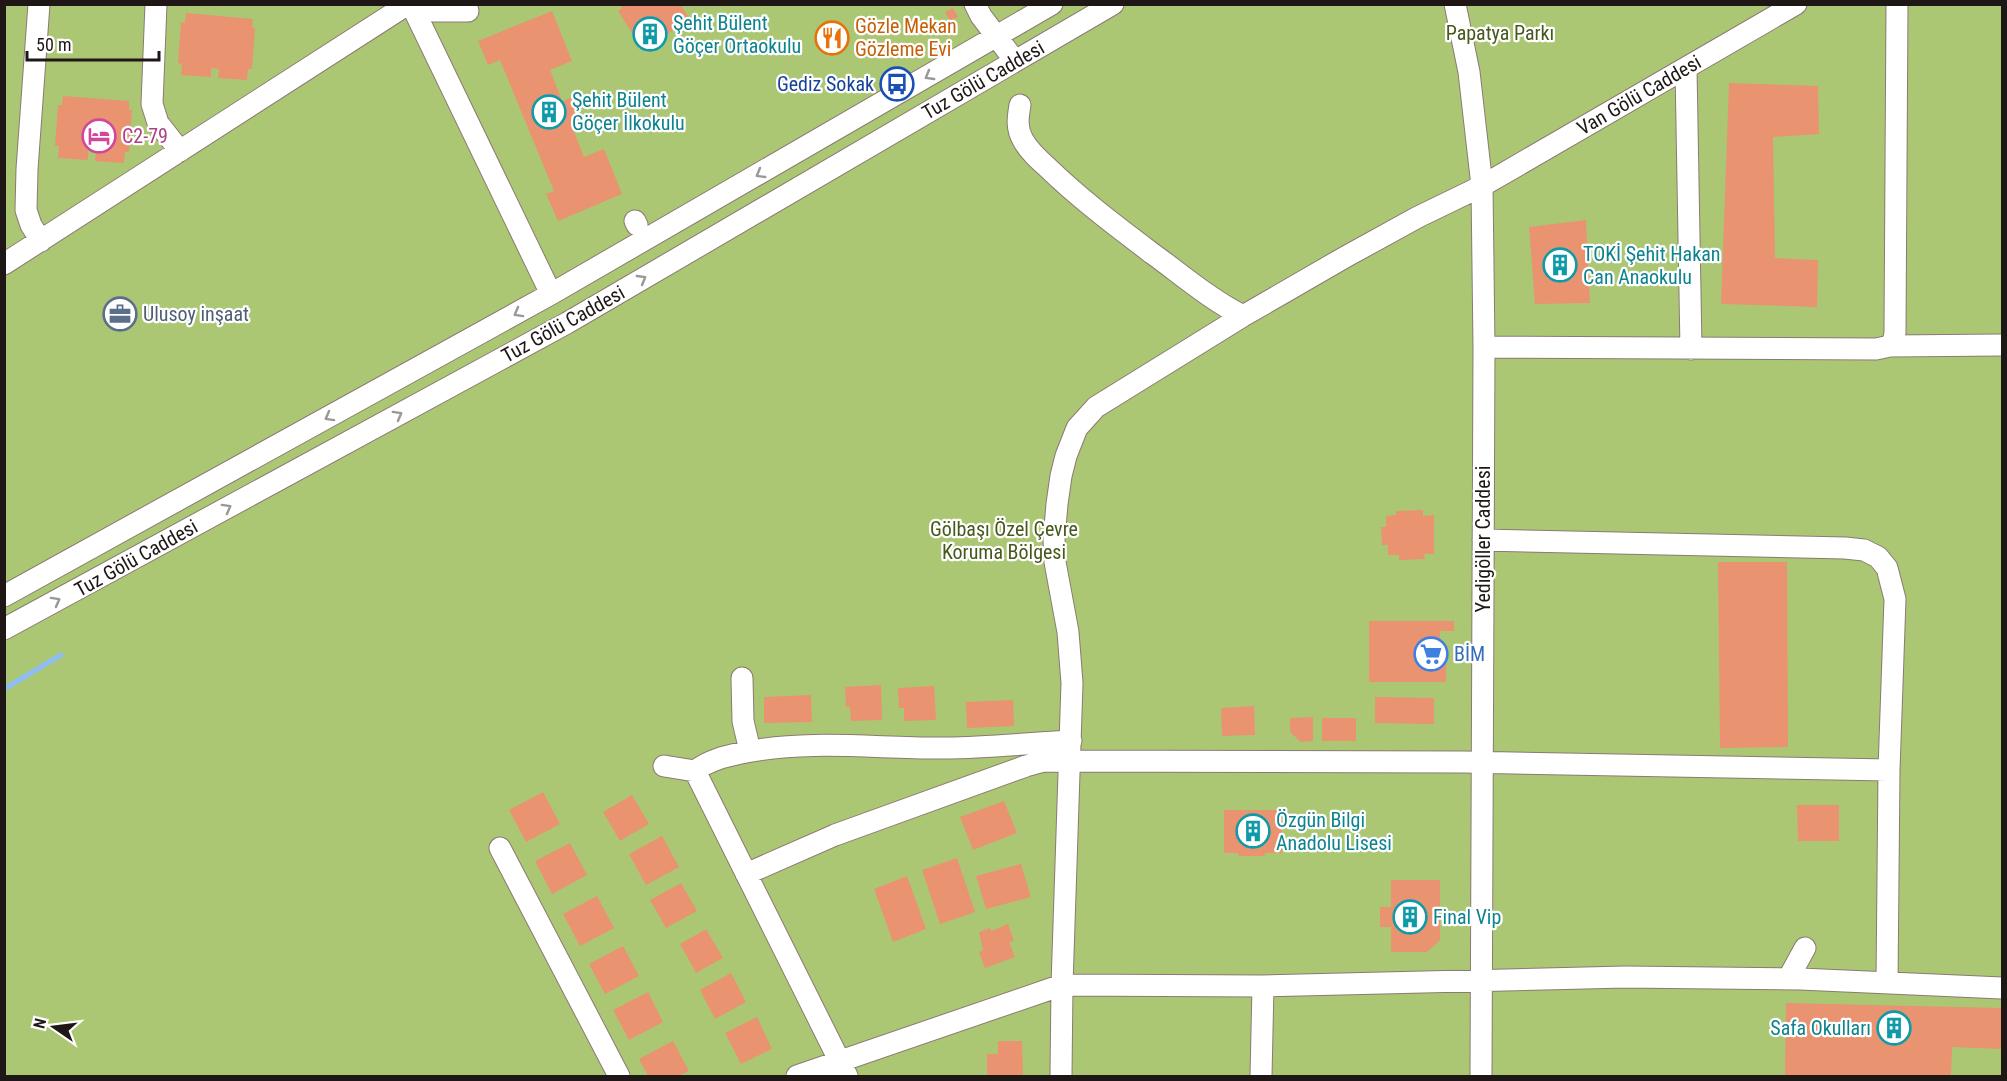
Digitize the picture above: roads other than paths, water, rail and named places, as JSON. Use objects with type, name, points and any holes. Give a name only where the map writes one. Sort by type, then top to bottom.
[{"type":"street","points":[[39,4],[26,210],[40,241]]},
{"type":"street","points":[[156,4],[152,104],[158,123],[180,151]]},
{"type":"street","points":[[4,264],[411,4]]},
{"type":"street","points":[[411,4],[433,11],[468,11]]},
{"type":"street","points":[[411,4],[551,294]]},
{"type":"street","points":[[975,4],[981,16],[1015,61]]},
{"type":"street","name":"Tuz Gölü Caddesi","points":[[4,629],[567,323],[1113,4]]},
{"type":"street","name":"Yedigöller Caddesi","points":[[1455,4],[1469,72],[1482,186],[1484,762],[1481,1077]]},
{"type":"street","name":"Van Gölü Caddesi","points":[[1061,1077],[1072,683],[1068,632],[1055,562],[1054,539],[1061,476],[1077,428],[1096,407],[1243,316],[1418,217],[1482,186],[1796,4]]},
{"type":"street","points":[[1890,346],[1895,332],[1897,4]]},
{"type":"street","name":"Tuz Gölü Caddesi","points":[[4,596],[551,294],[996,37],[1039,8]]},
{"type":"street","points":[[1686,68],[1691,349]]},
{"type":"street","points":[[1020,105],[1017,122],[1022,139],[1032,154],[1102,215],[1227,308],[1243,316]]},
{"type":"street","points":[[1484,347],[1876,349],[1890,346],[2002,345]]},
{"type":"street","points":[[1483,540],[1845,548],[1864,550],[1878,556],[1887,568],[1895,599],[1889,770],[1887,983]]},
{"type":"street","points":[[742,678],[743,721],[750,751]]},
{"type":"street","points":[[695,771],[703,764],[717,758],[783,745],[860,744],[1484,762],[1889,770]]},
{"type":"street","points":[[746,874],[831,837],[1071,751]]},
{"type":"street","points":[[664,766],[695,771]]},
{"type":"street","points":[[695,771],[844,1069]]},
{"type":"street","points":[[500,848],[619,1077]]},
{"type":"street","points":[[1788,979],[1805,948]]},
{"type":"street","points":[[797,1077],[844,1069],[1062,985],[1263,986],[1625,977],[1788,979],[2002,988]]},
{"type":"street","points":[[1261,1077],[1263,986]]},
{"type":"waterway","points":[[4,689],[61,655]]},
{"type":"place","name":"Şehit Bülent Göçer Ortaokulu","points":[[650,34]]},
{"type":"place","name":"Gözle Mekan Gözleme Evi","points":[[832,38]]},
{"type":"place","name":"Gediz Sokak","points":[[897,84]]},
{"type":"place","name":"Şehit Bülent Göçer İlkokulu","points":[[549,112]]},
{"type":"place","name":"C2-79","points":[[99,136]]},
{"type":"place","name":"TOKİ Şehit Hakan Can Anaokulu","points":[[1560,265]]},
{"type":"place","name":"Ulusoy inşaat","points":[[120,314]]},
{"type":"place","name":"BİM","points":[[1431,654]]},
{"type":"place","name":"Özgün Bilgi Anadolu Lisesi","points":[[1253,831]]},
{"type":"place","name":"Final Vip","points":[[1410,917]]},
{"type":"place","name":"Safa Okulları","points":[[1894,1028]]},
{"type":"park label","name":"Papatya Parkı","points":[[1500,33]]},
{"type":"park label","name":"Gölbaşı Özel Çevre Koruma Bölgesi","points":[[1004,540]]}]
